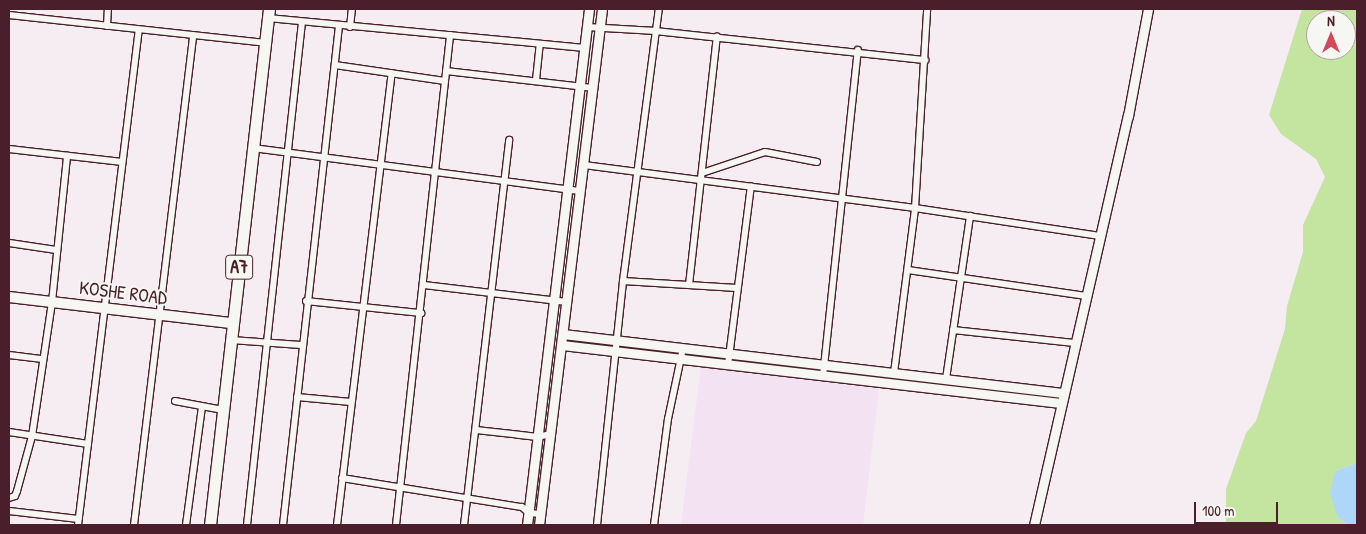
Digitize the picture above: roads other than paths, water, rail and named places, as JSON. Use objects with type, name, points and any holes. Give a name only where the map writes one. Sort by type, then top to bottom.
[{"type":"highway","name":"A7","points":[[210,525],[269,13]]},
{"type":"main road","name":"KOSHE ROAD","points":[[9,297],[232,322]]},
{"type":"street","points":[[107,26],[108,9]]},
{"type":"street","points":[[350,27],[352,9]]},
{"type":"street","points":[[527,525],[527,508],[534,474],[589,9]]},
{"type":"street","points":[[539,525],[594,88],[602,9]]},
{"type":"street","points":[[597,525],[624,280],[659,9]]},
{"type":"street","points":[[894,373],[915,208],[927,9]]},
{"type":"street","points":[[1034,525],[1074,343],[1100,236],[1148,9]]},
{"type":"street","points":[[269,13],[302,22],[585,48]]},
{"type":"street","points":[[9,14],[265,44]]},
{"type":"street","points":[[247,525],[302,22]]},
{"type":"street","points":[[283,525],[301,345],[326,157],[339,26]]},
{"type":"street","points":[[587,27],[656,30],[858,50],[925,60]]},
{"type":"street","points":[[9,511],[79,522],[139,30]]},
{"type":"street","points":[[134,525],[193,36]]},
{"type":"street","points":[[396,525],[421,313],[450,36]]},
{"type":"street","points":[[689,285],[717,37]]},
{"type":"street","points":[[536,80],[540,44]]},
{"type":"street","points":[[823,376],[858,50]]},
{"type":"street","points":[[335,65],[445,81]]},
{"type":"street","points":[[446,71],[594,88]]},
{"type":"street","points":[[336,525],[392,73]]},
{"type":"street","points":[[576,124],[589,126]]},
{"type":"street","points":[[464,525],[509,140]]},
{"type":"street","points":[[253,148],[436,170],[580,191]]},
{"type":"street","points":[[9,149],[122,162]]},
{"type":"street","points":[[702,173],[765,152],[817,162]]},
{"type":"street","points":[[9,498],[15,496],[17,491],[32,436],[52,302],[67,156]]},
{"type":"street","points":[[584,165],[638,174],[751,186],[915,208],[1100,236]]},
{"type":"street","points":[[570,176],[582,177]]},
{"type":"street","points":[[728,365],[751,186]]},
{"type":"street","points":[[946,379],[970,216]]},
{"type":"street","points":[[562,242],[574,244]]},
{"type":"street","points":[[9,243],[56,250]]},
{"type":"street","points":[[908,270],[960,280],[1086,296]]},
{"type":"street","points":[[624,280],[737,288]]},
{"type":"street","points":[[424,285],[567,302]]},
{"type":"street","points":[[306,301],[421,313]]},
{"type":"street","points":[[953,330],[1074,343]]},
{"type":"street","points":[[563,334],[1063,393]]},
{"type":"street","points":[[231,340],[301,345]]},
{"type":"street","points":[[562,345],[1061,404]]},
{"type":"street","points":[[656,356],[657,345]]},
{"type":"street","points":[[654,525],[665,438],[680,359],[684,348]]},
{"type":"street","points":[[9,355],[43,359]]},
{"type":"street","points":[[544,381],[557,383]]},
{"type":"street","points":[[297,396],[351,402]]},
{"type":"street","points":[[175,401],[223,410]]},
{"type":"street","points":[[186,525],[202,407]]},
{"type":"street","points":[[476,430],[538,437],[550,434]]},
{"type":"street","points":[[9,432],[88,444]]},
{"type":"street","points":[[534,474],[546,476]]},
{"type":"street","points":[[342,478],[527,508],[540,514]]},
{"type":"street","points":[[527,508],[541,504]]},
{"type":"water","points":[[1357,463],[1357,525],[1348,525],[1338,518],[1330,494],[1335,471]]}]
